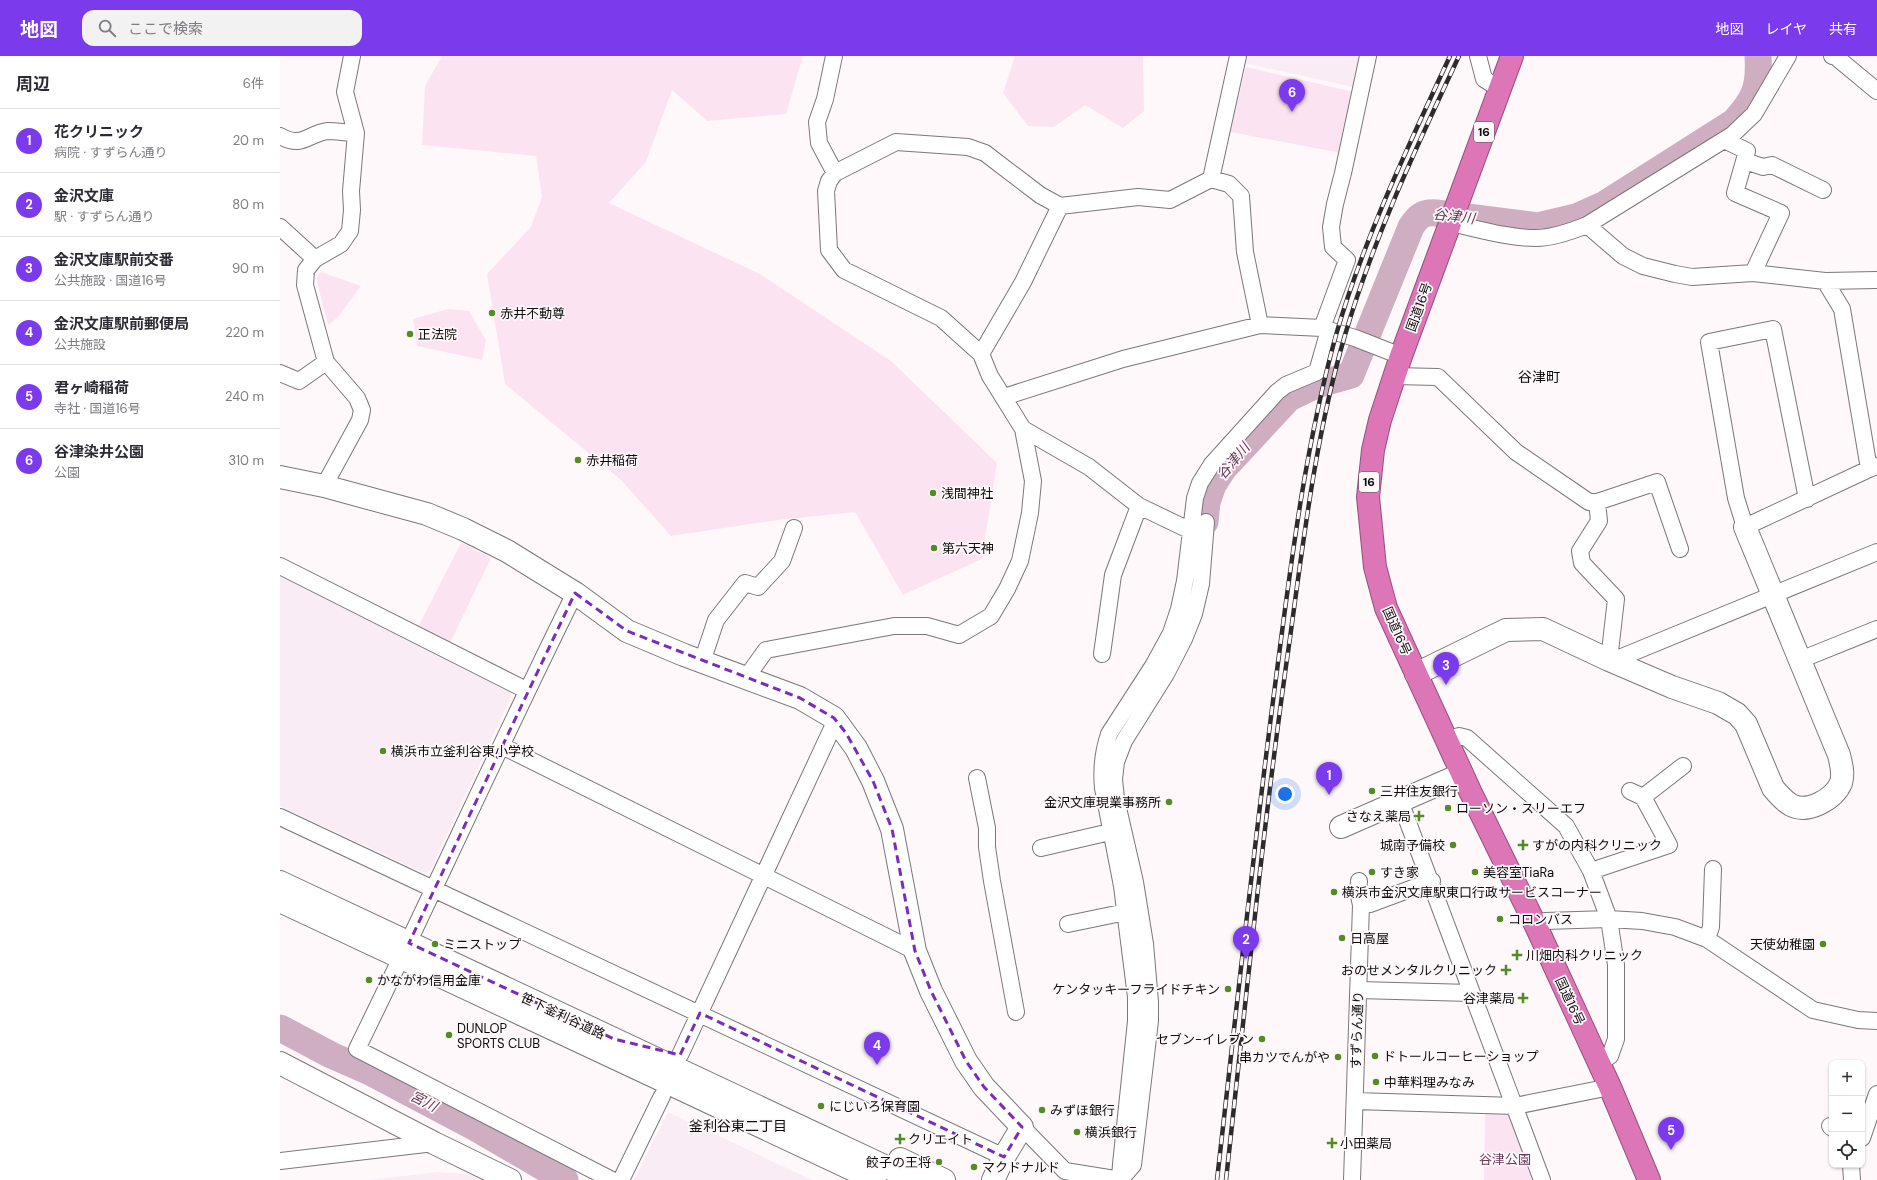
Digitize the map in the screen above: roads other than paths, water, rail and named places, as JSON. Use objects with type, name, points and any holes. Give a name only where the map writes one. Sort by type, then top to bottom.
[{"type":"highway","name":"国道16号","points":[[1512,56],[1397,366],[1380,420],[1373,450],[1370,472],[1369,513],[1375,568],[1386,608],[1462,774],[1536,926],[1610,1087],[1649,1180]]},
{"type":"street","points":[[324,486],[360,420],[362,410],[357,398],[326,362],[305,285],[306,270],[314,259],[341,244],[350,231],[352,210],[351,191],[356,133],[345,92],[352,56]]},
{"type":"street","points":[[834,56],[825,99],[817,122],[819,143],[835,173]]},
{"type":"street","points":[[1211,179],[1238,56]]},
{"type":"street","points":[[1120,1180],[1136,1021],[1136,997],[1122,886],[1110,832],[1102,777],[1105,746],[1109,734],[1153,666],[1171,633],[1180,609],[1185,581],[1195,498],[1200,483],[1212,464],[1277,392],[1286,385],[1317,372],[1325,329],[1348,260],[1333,247],[1331,227],[1334,204],[1343,173],[1368,56]]},
{"type":"street","points":[[1478,56],[1484,78],[1500,89]]},
{"type":"street","points":[[1453,218],[1506,234],[1537,238],[1570,231],[1587,225],[1724,140],[1754,114],[1788,56]]},
{"type":"street","points":[[1832,56],[1836,57],[1877,91]]},
{"type":"street","points":[[280,136],[288,140],[301,141],[326,131],[356,133]]},
{"type":"street","points":[[1724,140],[1747,151],[1734,193],[1781,213],[1753,273]]},
{"type":"street","points":[[746,678],[766,650],[894,626],[927,626],[959,634],[991,616],[1008,589],[1020,561],[1030,513],[1033,481],[1023,430],[990,376],[982,354],[941,318],[844,270],[829,250],[826,191],[829,181],[835,173],[896,142],[968,147],[985,153],[1040,195],[1060,206],[1138,197],[1170,200],[1211,179],[1229,184],[1241,196],[1245,252],[1260,325]]},
{"type":"street","points":[[1745,161],[1762,167],[1772,165],[1823,190]]},
{"type":"street","points":[[982,354],[1023,282],[1060,206]]},
{"type":"street","points":[[1587,225],[1623,256],[1643,266],[1692,277],[1753,273],[1825,281],[1877,280]]},
{"type":"street","points":[[280,227],[314,259]]},
{"type":"street","points":[[1745,527],[1873,468],[1842,309],[1825,281]]},
{"type":"street","points":[[1004,397],[1123,359],[1260,325],[1325,329],[1355,338],[1371,345],[1397,366],[1438,377],[1516,452],[1589,502],[1597,502],[1657,482],[1680,549]]},
{"type":"street","points":[[1416,674],[1506,630],[1543,629],[1672,687],[1718,703],[1737,714],[1746,724],[1773,788],[1792,805],[1804,807],[1825,801],[1832,795],[1840,783],[1842,772],[1839,755],[1745,527],[1736,498],[1709,342],[1773,329],[1807,499]]},
{"type":"street","points":[[280,373],[300,381],[326,362]]},
{"type":"street","points":[[1023,430],[1089,467],[1139,506],[1191,531]]},
{"type":"street","points":[[280,477],[324,486],[427,514],[463,528],[507,551],[575,593],[627,631],[702,662],[800,698],[836,720],[856,748],[873,781],[892,829],[915,951],[931,991],[966,1061],[984,1087],[1065,1171],[1120,1180]]},
{"type":"street","points":[[1597,502],[1599,521],[1580,551],[1582,563],[1616,599],[1611,660]]},
{"type":"street","points":[[1102,654],[1113,575],[1139,506]]},
{"type":"street","points":[[1120,1180],[1133,1165],[1150,1021],[1150,1008],[1145,944],[1135,882],[1116,799],[1114,779],[1116,762],[1124,741],[1166,674],[1184,639],[1194,614],[1201,584],[1206,522]]},
{"type":"street","points":[[702,662],[716,620],[744,583],[758,587],[782,561],[794,528]]},
{"type":"street","points":[[1611,660],[1877,552]]},
{"type":"street","points":[[280,566],[526,690]]},
{"type":"street","points":[[575,593],[526,690],[502,746],[357,1050],[612,1180]]},
{"type":"street","points":[[1800,660],[1877,629]]},
{"type":"street","points":[[680,1055],[836,720]]},
{"type":"street","points":[[1447,741],[1459,736],[1467,738],[1566,826],[1591,871],[1609,919],[1616,965],[1616,1039],[1610,1056],[1598,1062]]},
{"type":"street","points":[[502,746],[915,951]]},
{"type":"street","points":[[1591,871],[1669,845],[1637,794],[1683,766]]},
{"type":"street","points":[[1340,827],[1462,774]]},
{"type":"street","points":[[977,778],[987,828],[987,847],[992,881],[1016,1012]]},
{"type":"street","points":[[1400,801],[1432,881],[1471,994],[1542,1180]]},
{"type":"street","points":[[280,817],[1004,1157]]},
{"type":"street","points":[[1041,848],[1110,832]]},
{"type":"street","points":[[1707,939],[1711,927],[1713,870]]},
{"type":"street","name":"すずらん通り","points":[[1352,1180],[1361,905],[1358,891],[1359,881]]},
{"type":"street","points":[[1361,905],[1370,904],[1432,881]]},
{"type":"street","name":"笹下釜利谷道路","points":[[280,882],[405,951],[585,1044],[843,1164]]},
{"type":"street","name":"笹下釜利谷道路","points":[[280,901],[405,951],[614,1039],[843,1164]]},
{"type":"street","points":[[1068,924],[1126,912]]},
{"type":"street","points":[[1536,926],[1545,921],[1609,919],[1642,921],[1675,927],[1707,939],[1813,1010],[1858,1020],[1877,1021]]},
{"type":"street","points":[[1358,990],[1471,994]]},
{"type":"street","points":[[614,1039],[680,1055],[944,1180]]},
{"type":"street","points":[[585,1044],[662,1096],[843,1164],[875,1180]]},
{"type":"street","points":[[280,1063],[434,1143],[510,1180]]},
{"type":"street","points":[[1355,1101],[1514,1106],[1610,1087]]},
{"type":"street","points":[[1864,1132],[1877,1094]]},
{"type":"street","points":[[621,1180],[662,1096]]},
{"type":"street","points":[[993,1180],[1004,1157],[1022,1127]]},
{"type":"street","points":[[280,1161],[434,1143]]},
{"type":"street","points":[[843,1164],[914,1180]]},
{"type":"street","points":[[1851,1168],[1852,1180]]},
{"type":"waterway","name":"谷津川","points":[[1205,522],[1207,502],[1213,485],[1224,468],[1289,398],[1316,385],[1351,375],[1411,227],[1419,217],[1428,213],[1436,213],[1538,226],[1576,217],[1605,204],[1734,122],[1747,106],[1755,92],[1758,76],[1758,56]]},
{"type":"waterway","name":"宮川","points":[[280,1028],[331,1055],[372,1073],[476,1128],[565,1180]]},
{"type":"railway","points":[[1217,1180],[1268,741],[1287,592],[1307,462],[1325,377],[1347,299],[1373,228],[1418,124],[1450,56]]},
{"type":"railway","points":[[1226,1180],[1272,773],[1306,523],[1326,410],[1335,372],[1356,299],[1382,228],[1459,56]]},
{"type":"place","name":"谷津染井公園","points":[[1292,112]]},
{"type":"place","name":"赤井不動尊","points":[[492,313]]},
{"type":"place","name":"正法院","points":[[410,334]]},
{"type":"place","name":"赤井稲荷","points":[[578,460]]},
{"type":"place","name":"浅間神社","points":[[933,493]]},
{"type":"place","name":"第六天神","points":[[934,548]]},
{"type":"place","name":"金沢文庫駅前交番","points":[[1446,685]]},
{"type":"place","name":"横浜市立釜利谷東小学校","points":[[383,751]]},
{"type":"place","name":"三井住友銀行","points":[[1372,791]]},
{"type":"place","name":"花クリニック","points":[[1329,795]]},
{"type":"place","name":"金沢文庫現業事務所","points":[[1169,802]]},
{"type":"place","name":"ローソン・スリーエフ","points":[[1448,808]]},
{"type":"place","name":"さなえ薬局","points":[[1419,816]]},
{"type":"place","name":"城南予備校","points":[[1453,845]]},
{"type":"place","name":"すがの内科クリニック","points":[[1523,845]]},
{"type":"place","name":"すき家","points":[[1372,872]]},
{"type":"place","name":"美容室TiaRa","points":[[1475,872]]},
{"type":"place","name":"横浜市金沢文庫駅東口行政サービスコーナー","points":[[1334,892]]},
{"type":"place","name":"コロンバス","points":[[1500,919]]},
{"type":"place","name":"日高屋","points":[[1342,938]]},
{"type":"place","name":"ミニストップ","points":[[435,944]]},
{"type":"place","name":"天使幼稚園","points":[[1823,944]]},
{"type":"place","name":"川畑内科クリニック","points":[[1517,955]]},
{"type":"place","name":"金沢文庫","points":[[1246,959]]},
{"type":"place","name":"おのせメンタルクリニック","points":[[1506,970]]},
{"type":"place","name":"かながわ信用金庫","points":[[369,980]]},
{"type":"place","name":"ケンタッキーフライドチキン","points":[[1228,989]]},
{"type":"place","name":"谷津薬局","points":[[1523,998]]},
{"type":"place","name":"DUNLOP SPORTS CLUB","points":[[449,1035]]},
{"type":"place","name":"セブン-イレブン","points":[[1262,1039]]},
{"type":"place","name":"ドトールコーヒーショップ","points":[[1375,1056]]},
{"type":"place","name":"串カツでんがや","points":[[1338,1057]]},
{"type":"place","name":"金沢文庫駅前郵便局","points":[[877,1065]]},
{"type":"place","name":"中華料理みなみ","points":[[1376,1082]]},
{"type":"place","name":"にじいろ保育園","points":[[821,1106]]},
{"type":"place","name":"みずほ銀行","points":[[1042,1110]]},
{"type":"place","name":"横浜銀行","points":[[1077,1132]]},
{"type":"place","name":"クリエイト","points":[[900,1139]]},
{"type":"place","name":"小田薬局","points":[[1332,1143]]},
{"type":"place","name":"君ヶ崎稲荷","points":[[1671,1150]]},
{"type":"place","name":"餃子の王将","points":[[939,1162]]},
{"type":"place","name":"マクドナルド","points":[[974,1167]]},
{"type":"district","name":"谷津町","points":[[1539,377]]},
{"type":"district","name":"釜利谷東二丁目","points":[[738,1126]]},
{"type":"park label","name":"谷津公園","points":[[1505,1159]]}]
